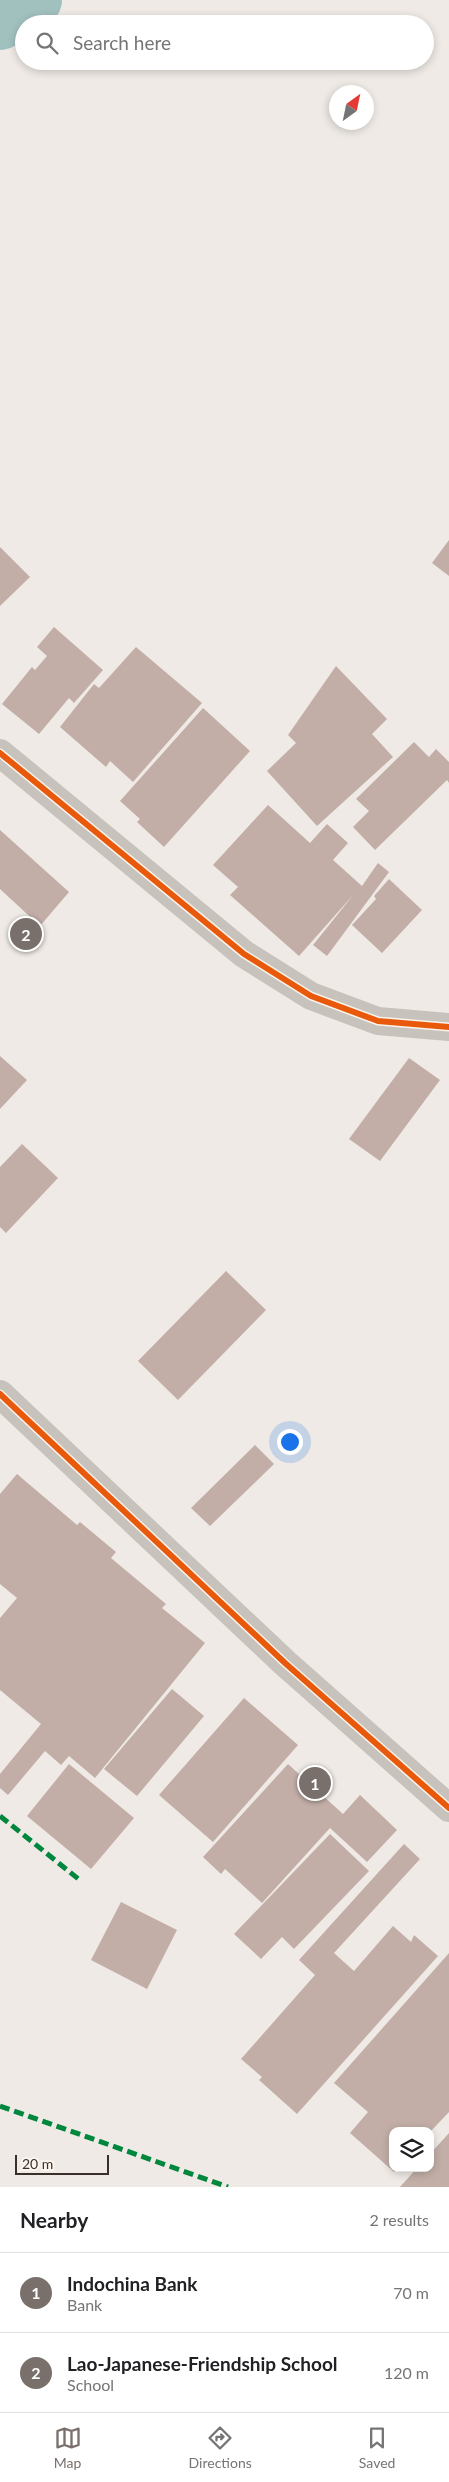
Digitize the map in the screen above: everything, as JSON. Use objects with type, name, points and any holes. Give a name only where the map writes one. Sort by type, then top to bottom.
[{"type":"street","points":[[0,753],[244,954],[311,996],[378,1021],[449,1026]]},
{"type":"street","points":[[0,1394],[285,1663],[449,1808]]},
{"type":"building","points":[[449,540],[449,576],[432,563]]},
{"type":"building","points":[[0,547],[30,577],[0,606]]},
{"type":"building","points":[[54,627],[103,670],[74,703],[69,698],[39,734],[2,704],[32,667],[35,670],[47,656],[37,647]]},
{"type":"building","points":[[136,647],[202,703],[133,782],[110,761],[106,767],[60,727],[94,684],[99,688]]},
{"type":"building","points":[[336,666],[387,719],[372,734],[393,757],[317,826],[267,771],[296,743],[288,735]]},
{"type":"building","points":[[203,708],[250,751],[164,847],[137,822],[140,819],[120,801]]},
{"type":"building","points":[[414,742],[429,757],[436,749],[449,762],[449,783],[447,780],[375,850],[353,827],[369,811],[356,799]]},
{"type":"building","points":[[268,805],[310,843],[327,824],[348,843],[333,860],[362,886],[378,863],[389,872],[327,956],[313,945],[354,894],[299,956],[230,895],[238,887],[213,865]]},
{"type":"building","points":[[0,830],[69,892],[40,926],[0,889]]},
{"type":"building","points":[[389,879],[422,910],[382,953],[352,925],[376,899],[374,896]]},
{"type":"building","points":[[0,1056],[27,1080],[0,1109]]},
{"type":"building","points":[[409,1058],[440,1080],[380,1161],[349,1139]]},
{"type":"building","points":[[22,1144],[58,1178],[6,1233],[0,1227],[0,1167]]},
{"type":"building","points":[[226,1271],[266,1310],[178,1400],[138,1361]]},
{"type":"building","points":[[255,1445],[274,1464],[210,1526],[191,1508]]},
{"type":"building","points":[[17,1474],[77,1525],[80,1522],[116,1552],[111,1558],[166,1604],[162,1608],[205,1643],[95,1778],[69,1756],[61,1765],[45,1751],[8,1795],[0,1788],[0,1774],[41,1724],[0,1690],[0,1618],[17,1598],[0,1584],[0,1494]]},
{"type":"building","points":[[172,1689],[204,1716],[137,1796],[104,1769]]},
{"type":"building","points":[[244,1698],[298,1745],[213,1842],[159,1795]]},
{"type":"building","points":[[69,1764],[134,1818],[91,1869],[27,1816]]},
{"type":"building","points":[[288,1764],[343,1814],[360,1795],[397,1830],[367,1862],[330,1828],[262,1903],[225,1869],[221,1874],[203,1857]]},
{"type":"building","points":[[330,1834],[369,1871],[294,1949],[282,1937],[261,1959],[234,1934]]},
{"type":"building","points":[[404,1844],[420,1859],[334,1953],[354,1971],[393,1926],[411,1942],[414,1935],[438,1956],[297,2114],[259,2080],[262,2077],[241,2059],[315,1975],[299,1960]]},
{"type":"building","points":[[121,1902],[177,1930],[147,1989],[91,1960]]},
{"type":"building","points":[[449,1953],[449,2112],[434,2128],[389,2127],[389,2168],[350,2133],[368,2112],[334,2083]]},
{"type":"building","points":[[449,2133],[449,2187],[400,2187],[413,2172],[434,2172],[434,2150]]},
{"type":"waterway","points":[[0,22],[34,0]]},
{"type":"marked path","points":[[0,1816],[81,1881]]},
{"type":"marked path","points":[[0,2106],[228,2187]]},
{"type":"cycle path","points":[[0,753],[244,954],[311,996],[378,1021],[449,1027]]},
{"type":"cycle path","points":[[0,1394],[285,1663],[449,1808]]},
{"type":"place","name":"Lao-Japanese-Friendship School","points":[[26,934]]},
{"type":"place","name":"Indochina Bank","points":[[315,1783]]}]
